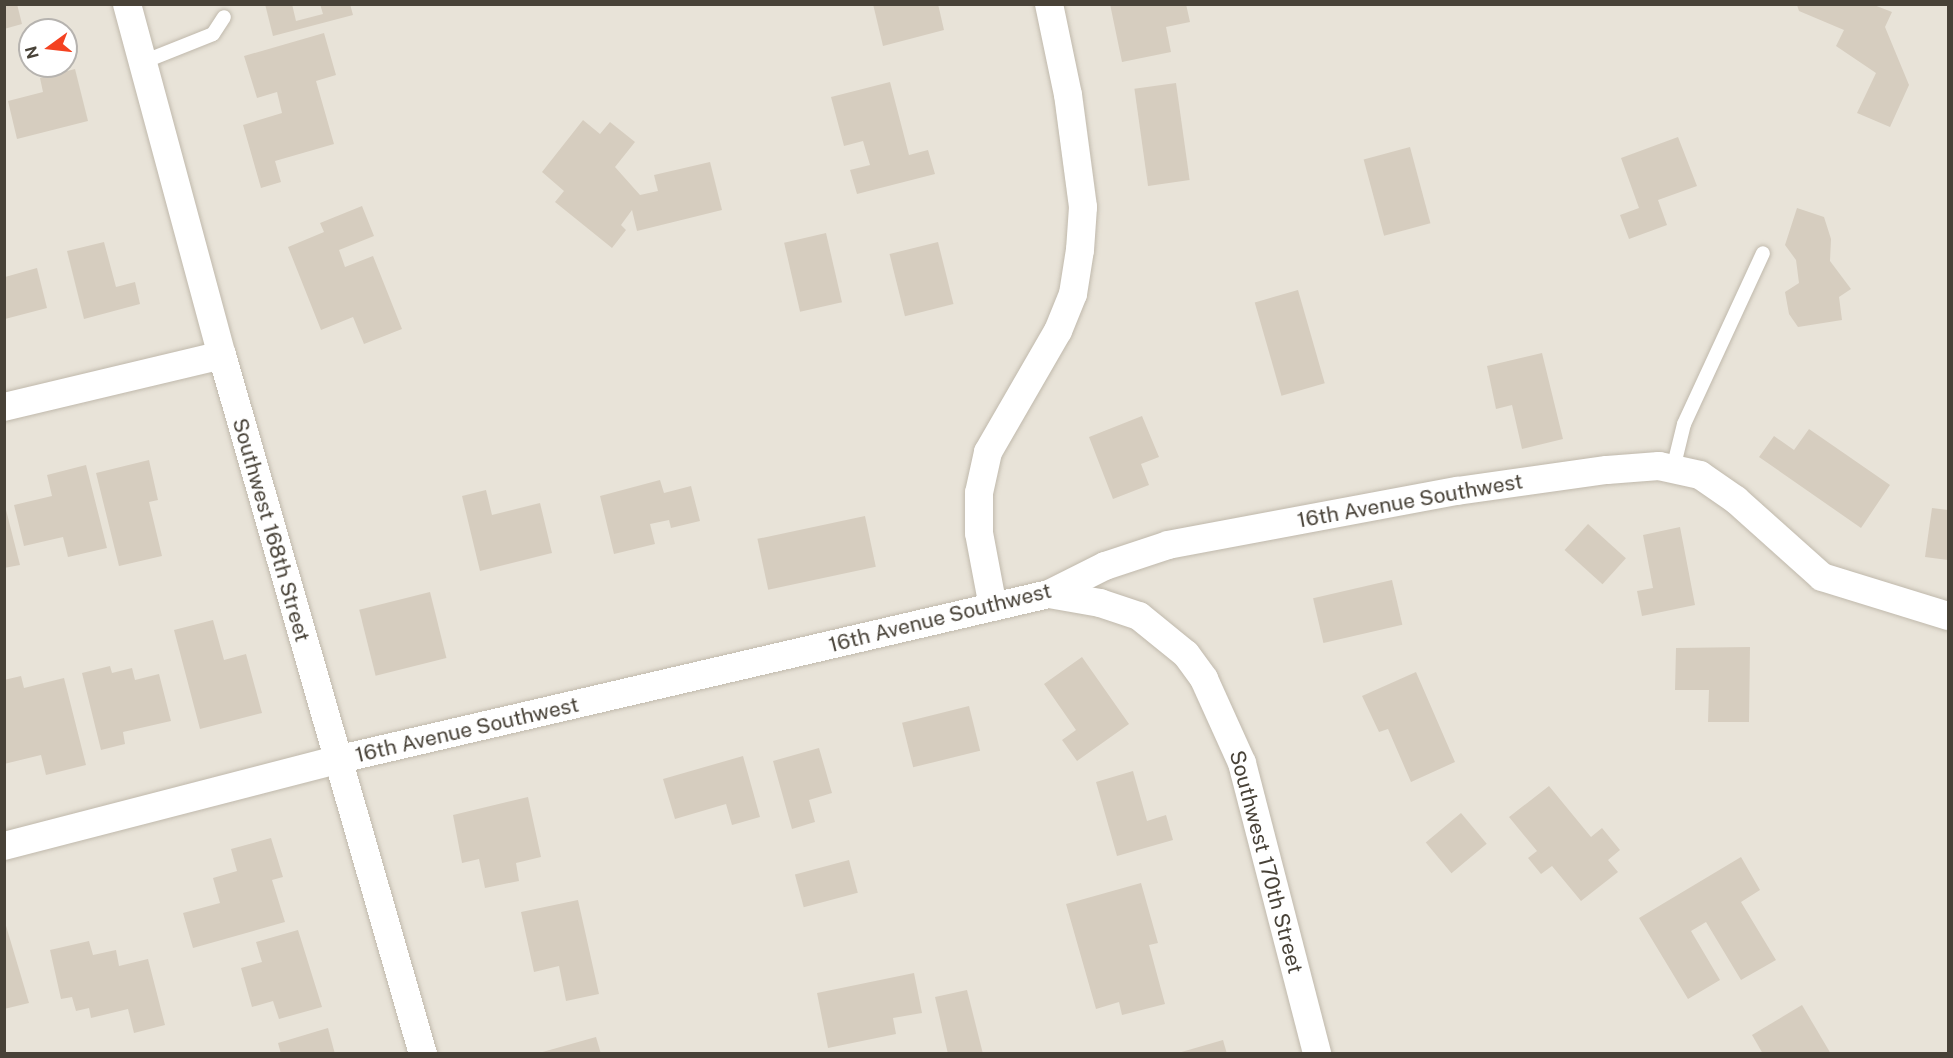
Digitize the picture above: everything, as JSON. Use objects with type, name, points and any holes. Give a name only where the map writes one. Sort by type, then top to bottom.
[{"type":"street","name":"Southwest 168th Street","points":[[127,4],[222,356],[336,760],[423,1053]]},
{"type":"street","points":[[993,607],[979,533],[979,493],[988,452],[1058,331],[1073,294],[1080,250],[1083,207],[1068,95],[1048,4]]},
{"type":"street","points":[[4,408],[222,356]]},
{"type":"street","name":"16th Avenue Southwest","points":[[4,846],[336,760],[1049,594],[1105,566],[1168,545],[1484,487],[1607,470],[1659,466],[1700,475],[1736,500],[1822,577],[1948,616]]},
{"type":"street","name":"Southwest 170th Street","points":[[1049,594],[1100,603],[1139,616],[1186,654],[1204,679],[1242,763],[1317,1053]]},
{"type":"lane","points":[[143,62],[213,34],[224,16]]},
{"type":"lane","points":[[1673,469],[1684,424],[1763,253]]},
{"type":"shaded area","points":[[5,5],[1948,5],[1948,1053],[5,1053]]},
{"type":"building","points":[[4,4],[17,4],[20,18],[18,18],[18,25],[4,29]]},
{"type":"building","points":[[265,4],[292,4],[296,21],[323,14],[320,4],[350,4],[353,15],[273,36]]},
{"type":"building","points":[[873,4],[938,4],[944,30],[883,46]]},
{"type":"building","points":[[1110,4],[1186,4],[1190,22],[1166,27],[1171,52],[1122,62]]},
{"type":"building","points":[[1797,5],[1874,5],[1892,12],[1885,27],[1909,85],[1890,127],[1857,113],[1876,73],[1836,46],[1844,30],[1799,11]]},
{"type":"building","points":[[324,33],[336,75],[316,81],[334,144],[275,161],[281,182],[261,188],[243,125],[282,113],[277,92],[257,98],[244,56]]},
{"type":"building","points":[[40,78],[77,78],[88,121],[17,139],[8,101],[43,92]]},
{"type":"building","points":[[890,82],[909,155],[928,150],[935,174],[857,194],[850,170],[870,165],[863,141],[844,146],[831,97]]},
{"type":"building","points":[[1176,83],[1190,180],[1148,186],[1134,89]]},
{"type":"building","points":[[583,120],[600,134],[610,122],[635,142],[615,167],[640,195],[658,191],[654,175],[710,162],[722,210],[637,231],[632,210],[621,225],[626,230],[612,248],[555,202],[564,191],[542,172]]},
{"type":"building","points":[[1678,137],[1697,186],[1658,200],[1667,225],[1629,239],[1620,215],[1639,208],[1621,158]]},
{"type":"building","points":[[1410,147],[1430,223],[1384,236],[1364,159]]},
{"type":"building","points":[[362,206],[374,236],[339,250],[345,267],[373,256],[402,329],[364,344],[353,317],[321,330],[288,247],[324,232],[320,223]]},
{"type":"building","points":[[1797,208],[1824,217],[1831,239],[1830,261],[1851,289],[1839,297],[1842,320],[1798,327],[1789,314],[1785,292],[1799,283],[1796,260],[1785,245]]},
{"type":"building","points":[[826,233],[842,302],[800,312],[784,243]]},
{"type":"building","points":[[104,242],[116,287],[135,282],[140,304],[84,319],[67,251]]},
{"type":"building","points":[[938,242],[953,304],[905,316],[889,254]]},
{"type":"building","points":[[37,268],[47,308],[5,319],[5,277]]},
{"type":"building","points":[[1298,290],[1325,383],[1281,396],[1255,302]]},
{"type":"building","points":[[1542,353],[1563,439],[1522,449],[1512,405],[1496,409],[1487,366]]},
{"type":"building","points":[[1142,416],[1159,457],[1141,464],[1149,485],[1113,499],[1089,437]]},
{"type":"building","points":[[1809,429],[1890,485],[1861,528],[1759,457],[1774,436],[1794,450]]},
{"type":"building","points":[[149,460],[158,500],[149,502],[162,556],[119,566],[96,473]]},
{"type":"building","points":[[86,465],[107,548],[68,557],[63,537],[24,546],[14,505],[52,496],[47,475]]},
{"type":"building","points":[[660,480],[664,493],[691,486],[700,521],[671,528],[669,520],[650,524],[655,544],[614,554],[600,496]]},
{"type":"building","points":[[486,490],[492,515],[540,503],[552,553],[480,571],[462,496]]},
{"type":"building","points":[[4,502],[20,565],[4,568]]},
{"type":"building","points":[[1932,508],[1948,510],[1948,560],[1925,557]]},
{"type":"building","points":[[865,516],[876,567],[768,590],[757,539]]},
{"type":"building","points":[[1588,524],[1626,558],[1602,584],[1565,550]]},
{"type":"building","points":[[1680,527],[1695,605],[1642,616],[1637,591],[1653,588],[1643,535]]},
{"type":"building","points":[[1392,580],[1402,625],[1323,643],[1313,598]]},
{"type":"building","points":[[430,592],[446,658],[376,676],[359,610]]},
{"type":"building","points":[[213,620],[224,660],[246,654],[262,713],[200,729],[174,630]]},
{"type":"building","points":[[1750,647],[1749,722],[1708,722],[1709,690],[1675,690],[1676,648]]},
{"type":"building","points":[[1082,657],[1129,724],[1077,761],[1062,740],[1076,730],[1044,684]]},
{"type":"building","points":[[110,666],[112,673],[132,668],[135,680],[159,674],[171,721],[123,732],[125,744],[101,750],[82,673]]},
{"type":"building","points":[[1416,672],[1455,762],[1411,782],[1388,729],[1379,732],[1362,696]]},
{"type":"building","points":[[21,676],[24,688],[64,678],[86,765],[46,775],[41,755],[4,764],[4,680]]},
{"type":"building","points":[[969,706],[980,751],[913,767],[902,723]]},
{"type":"building","points":[[819,748],[832,793],[809,800],[815,822],[792,829],[773,761]]},
{"type":"building","points":[[743,756],[760,817],[732,825],[726,804],[675,819],[663,779]]},
{"type":"building","points":[[1133,771],[1147,821],[1166,815],[1173,840],[1117,856],[1096,782]]},
{"type":"building","points":[[1549,786],[1591,837],[1602,828],[1620,850],[1608,860],[1618,872],[1581,901],[1552,866],[1541,874],[1528,858],[1537,851],[1509,817]]},
{"type":"building","points":[[528,797],[541,857],[516,863],[519,881],[485,888],[479,859],[462,863],[453,815]]},
{"type":"building","points":[[1461,813],[1487,844],[1451,873],[1426,843]]},
{"type":"building","points":[[271,838],[283,877],[272,880],[285,922],[193,948],[183,913],[220,903],[213,878],[237,871],[231,849]]},
{"type":"building","points":[[1741,857],[1760,890],[1741,902],[1776,960],[1741,980],[1706,922],[1691,931],[1720,980],[1688,999],[1639,918]]},
{"type":"building","points":[[849,860],[858,893],[804,907],[795,874]]},
{"type":"building","points":[[1141,883],[1158,943],[1149,945],[1165,1004],[1122,1015],[1119,1002],[1096,1009],[1066,904]]},
{"type":"building","points":[[578,900],[599,994],[566,1001],[559,966],[534,972],[521,912]]},
{"type":"building","points":[[4,919],[29,1003],[4,1009]]},
{"type":"building","points":[[298,930],[322,1007],[279,1019],[273,1001],[252,1007],[241,968],[262,962],[256,942]]},
{"type":"building","points":[[89,941],[93,955],[116,950],[119,966],[148,959],[165,1025],[134,1033],[128,1009],[91,1018],[89,1008],[76,1011],[72,997],[61,999],[50,950]]},
{"type":"building","points":[[914,973],[922,1013],[893,1018],[896,1034],[828,1048],[817,993]]},
{"type":"building","points":[[967,990],[983,1054],[948,1054],[935,997]]},
{"type":"building","points":[[1802,1005],[1831,1054],[1763,1054],[1752,1035]]},
{"type":"building","points":[[328,1028],[335,1054],[281,1054],[278,1043]]},
{"type":"building","points":[[596,1037],[601,1054],[539,1054],[539,1053]]},
{"type":"building","points":[[1223,1040],[1227,1054],[1178,1054],[1178,1053]]}]
